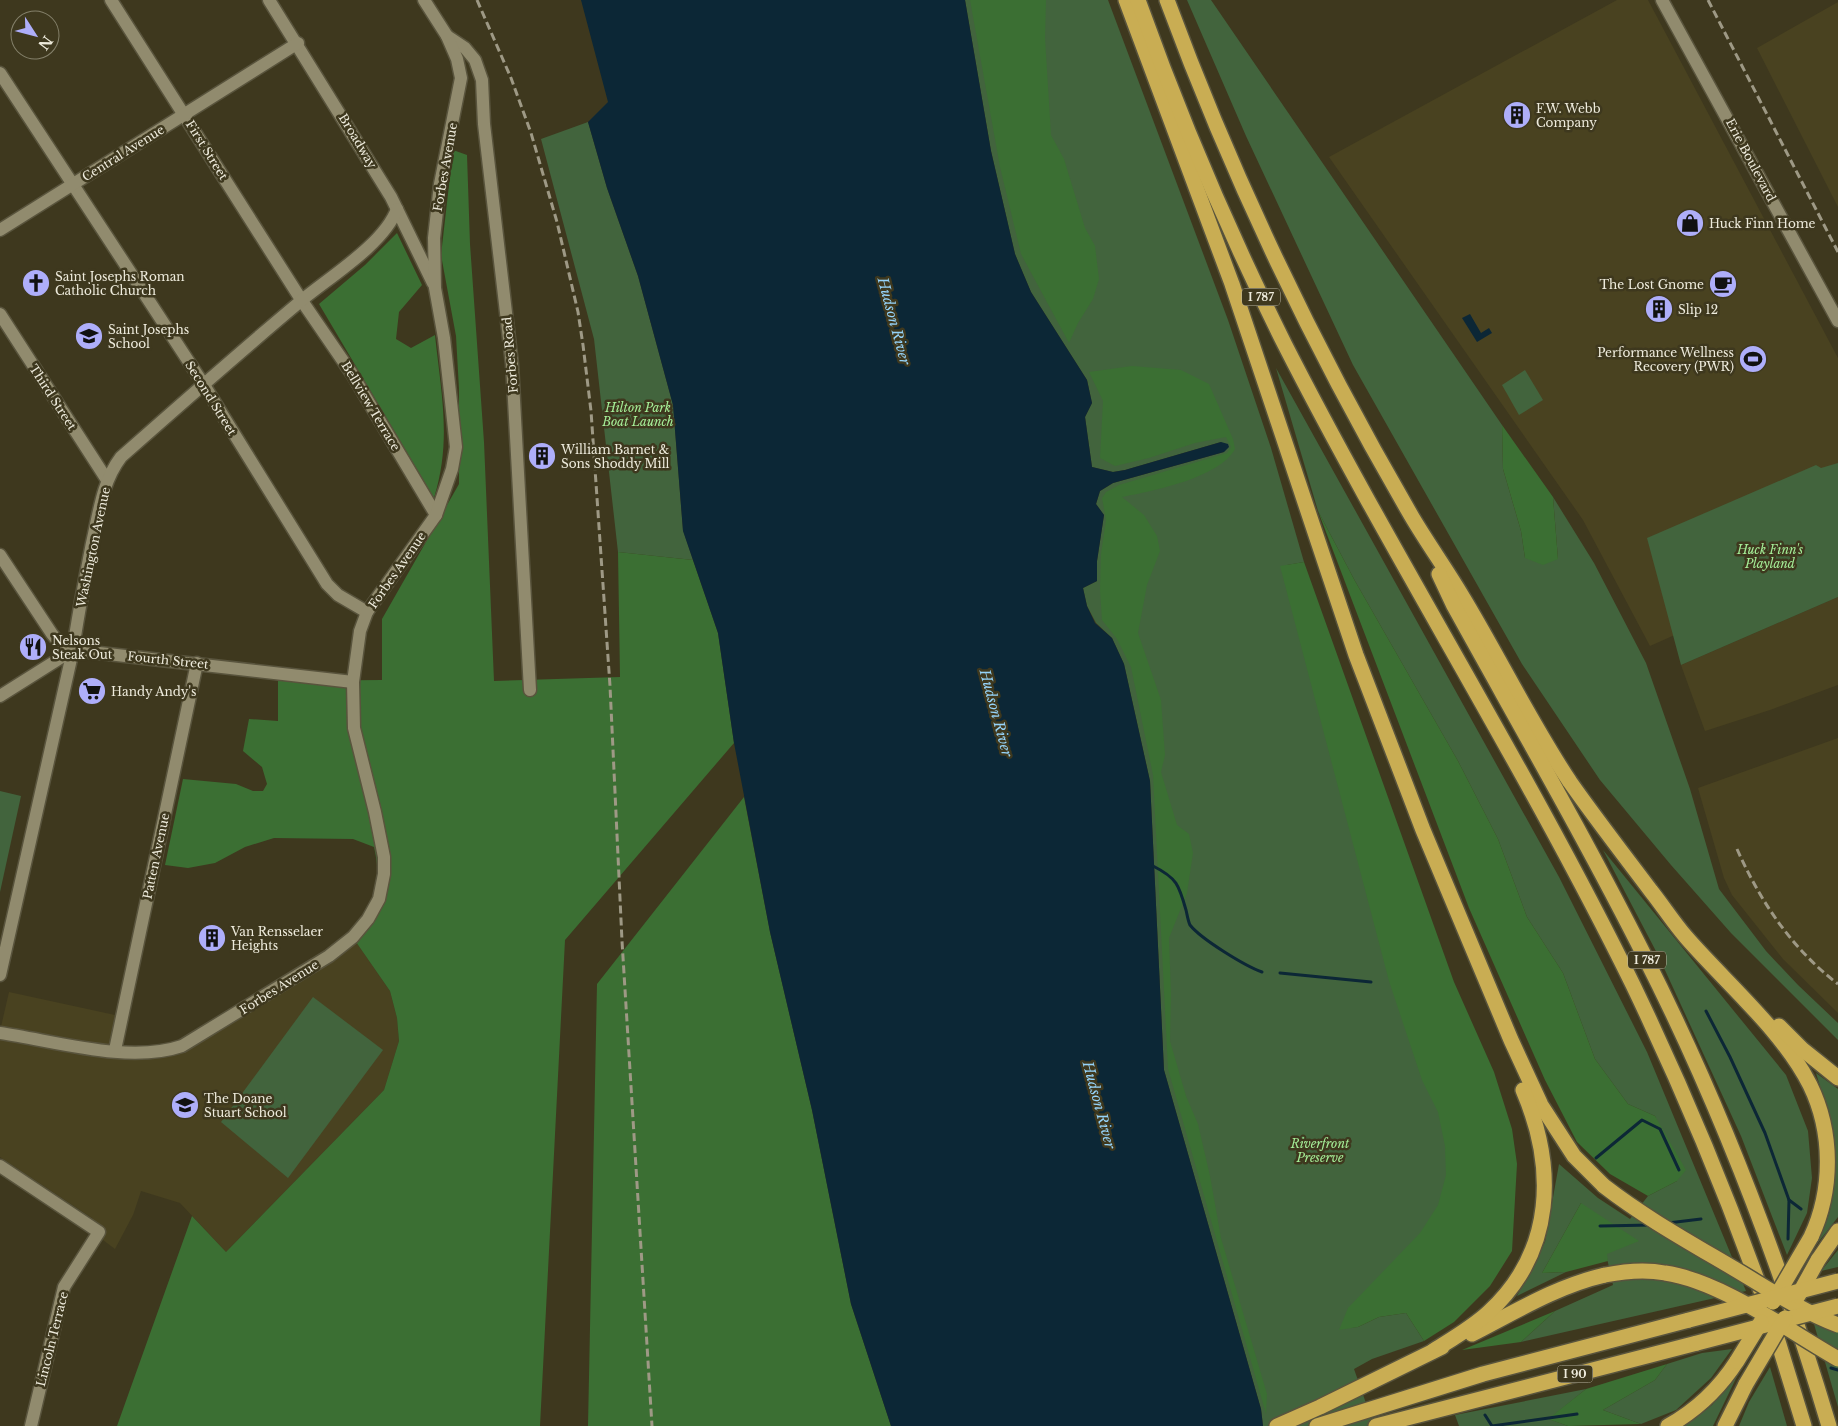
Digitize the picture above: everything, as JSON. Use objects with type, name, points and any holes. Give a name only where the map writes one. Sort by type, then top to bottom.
[{"type":"highway","points":[[1126,0],[1253,342],[1334,592],[1377,714],[1524,1069],[1551,1123],[1574,1156],[1604,1186],[1635,1209],[1809,1312],[1838,1325]]},
{"type":"highway","name":"I 787","points":[[1138,0],[1204,169],[1284,343],[1403,564],[1572,869],[1652,1025],[1694,1119],[1749,1256],[1804,1426]]},
{"type":"highway","name":"I 787","points":[[1166,0],[1217,129],[1281,270],[1321,350],[1413,518],[1454,606],[1607,884],[1680,1030],[1729,1143],[1789,1296],[1829,1426]]},
{"type":"highway","points":[[1413,518],[1463,598],[1525,708],[1568,778],[1684,934],[1785,1047],[1813,1092],[1826,1139],[1827,1176],[1822,1207],[1811,1237],[1737,1361],[1709,1396],[1690,1413],[1668,1426]]},
{"type":"highway","points":[[1652,892],[1691,928],[1786,1033],[1838,1078]]},
{"type":"highway","points":[[1433,1351],[1475,1323],[1511,1289],[1534,1247],[1545,1202],[1542,1142],[1532,1110],[1503,1043],[1485,977]]},
{"type":"highway","points":[[1725,1426],[1746,1384],[1818,1260],[1838,1231]]},
{"type":"highway","points":[[1277,1426],[1320,1407],[1433,1351],[1469,1336],[1564,1288],[1605,1275],[1650,1271],[1676,1275],[1700,1282],[1728,1295],[1838,1359]]},
{"type":"highway","name":"I 90","points":[[1317,1426],[1445,1385],[1838,1282]]},
{"type":"highway","name":"I 90","points":[[1376,1426],[1838,1306]]},
{"type":"street","name":"First Street","points":[[111,0],[302,301]]},
{"type":"street","name":"Broadway","points":[[269,0],[298,43],[398,209],[435,288]]},
{"type":"street","name":"Forbes Avenue","points":[[0,1033],[53,1044],[144,1054],[166,1052],[189,1042],[329,956],[353,937],[373,911],[379,899],[384,874],[384,857],[354,728],[353,682],[360,631],[367,612],[436,514],[452,469],[456,447],[444,338],[435,288],[434,238],[440,184],[461,78],[457,59],[447,36],[424,0]]},
{"type":"street","name":"Erie Boulevard","points":[[1662,0],[1838,322]]},
{"type":"street","name":"Forbes Road","points":[[447,36],[465,48],[475,60],[482,80],[484,124],[512,364],[530,690]]},
{"type":"street","name":"Central Avenue","points":[[0,230],[298,43]]},
{"type":"street","name":"Second Street","points":[[0,73],[204,385],[327,584],[338,595],[367,612]]},
{"type":"street","name":"Washington Avenue","points":[[0,976],[73,650],[84,581],[107,480],[121,457],[378,238],[393,220],[398,209]]},
{"type":"street","name":"Bellview Terrace","points":[[302,301],[352,374],[436,514]]},
{"type":"street","name":"Third Street","points":[[0,314],[107,480]]},
{"type":"street","points":[[0,556],[52,634],[57,640],[73,650],[0,696]]},
{"type":"street","name":"Fourth Street","points":[[73,650],[353,682]]},
{"type":"street","name":"Patten Avenue","points":[[115,1050],[197,663]]},
{"type":"street","name":"Lincoln Terrace","points":[[0,1166],[99,1232],[64,1287],[31,1426]]},
{"type":"shaded area","points":[[1617,0],[1648,0],[1838,358],[1838,562],[1650,646],[1583,520],[1329,157]]},
{"type":"shaded area","points":[[1838,2],[1838,207],[1757,48]]},
{"type":"shaded area","points":[[1838,597],[1838,685],[1705,731],[1681,665]]},
{"type":"shaded area","points":[[1838,738],[1838,1013],[1783,959],[1732,895],[1724,878],[1698,788]]},
{"type":"shaded area","name":"The Doane Stuart School","points":[[356,942],[390,991],[397,1018],[399,1041],[384,1090],[226,1252],[180,1203],[141,1191],[133,1215],[115,1249],[103,1240],[92,1218],[0,1157],[0,1031],[9,992],[115,1015],[109,1056],[141,1060],[163,1057],[183,1051],[230,1025],[333,959]]},
{"type":"green space","name":"Riverfront Preserve","points":[[965,0],[1108,0],[1228,320],[1271,448],[1304,562],[1287,565],[1450,1143],[1446,1203],[1345,1328],[1358,1327],[1379,1317],[1406,1313],[1424,1341],[1372,1359],[1354,1369],[1374,1426],[1263,1426],[1261,1409],[1164,1070],[1150,781],[1124,664],[1112,638],[1096,623],[1087,606],[1083,588],[1097,581],[1097,561],[1104,515],[1096,504],[1100,491],[1113,483],[1224,452],[1221,442],[1125,470],[1113,472],[1092,467],[1085,417],[1092,403],[1087,380],[1031,292],[1015,254],[991,151]]},
{"type":"green space","points":[[970,0],[1046,0],[1045,38],[1051,135],[1064,159],[1085,228],[1095,246],[1099,279],[1093,299],[1078,323],[1069,343],[1021,254],[1000,167]]},
{"type":"green space","points":[[1187,0],[1211,0],[1502,425],[1503,469],[1521,531],[1525,558],[1558,559],[1553,497],[1594,563],[1646,663],[1690,789],[1719,889],[1766,951],[1838,1023],[1838,1040],[1731,933],[1671,865],[1600,780],[1522,664],[1353,365],[1246,136]]},
{"type":"green space","name":"Hilton Park Boat Launch","points":[[588,122],[607,188],[638,276],[673,405],[683,530],[693,560],[618,552],[594,339],[541,139]]},
{"type":"green space","points":[[453,150],[467,155],[470,244],[484,442],[494,681],[620,677],[618,552],[693,560],[718,633],[734,743],[565,940],[540,1426],[117,1426],[192,1216],[226,1252],[384,1090],[399,1041],[397,1018],[390,991],[356,942],[376,896],[378,874],[374,847],[353,839],[274,838],[245,847],[215,863],[188,868],[165,865],[183,779],[236,784],[253,791],[263,791],[267,784],[262,767],[243,751],[249,719],[278,721],[278,681],[382,680],[382,619],[459,484],[459,389],[456,336],[441,255]]},
{"type":"green space","points":[[397,233],[422,285],[399,312],[396,339],[411,348],[435,335],[444,416],[444,436],[443,456],[434,498],[319,304],[365,265]]},
{"type":"green space","points":[[1132,366],[1181,370],[1209,384],[1233,439],[1235,449],[1227,459],[1215,468],[1184,482],[1122,497],[1144,515],[1157,536],[1160,551],[1147,585],[1138,633],[1161,700],[1165,755],[1161,772],[1177,825],[1189,834],[1193,853],[1187,893],[1169,938],[1170,1041],[1186,1096],[1198,1124],[1221,1238],[1267,1394],[1266,1414],[1168,1069],[1153,775],[1131,667],[1117,639],[1102,620],[1100,590],[1101,554],[1106,520],[1102,498],[1106,492],[1119,485],[1227,453],[1231,447],[1226,437],[1195,443],[1149,458],[1115,466],[1100,458],[1103,401],[1089,372]]},
{"type":"green space","points":[[1276,368],[1559,877],[1647,1052],[1746,1291],[1521,1342],[1555,1311],[1613,1285],[1606,1254],[1581,1203],[1542,1273],[1566,1272],[1517,1296],[1545,1242],[1559,1164],[1598,1198],[1630,1219],[1648,1196],[1677,1181],[1655,1116],[1628,1104],[1595,1059],[1563,973],[1527,917],[1498,839],[1458,761],[1355,581],[1318,511]]},
{"type":"green space","points":[[1525,370],[1543,400],[1519,415],[1502,385]]},
{"type":"green space","points":[[1502,425],[1553,497],[1558,559],[1543,565],[1525,558],[1521,531],[1503,469]]},
{"type":"green space","name":"Huck Finn's Playland","points":[[1838,463],[1838,597],[1681,665],[1647,538],[1816,465],[1821,468]]},
{"type":"green space","points":[[1318,511],[1355,581],[1458,761],[1498,839],[1527,917],[1563,973],[1595,1059],[1628,1104],[1655,1116],[1686,1170],[1677,1181],[1648,1196],[1610,1174],[1577,1142],[1545,1080],[1469,908]]},
{"type":"green space","points":[[1304,562],[1454,982],[1494,1072],[1512,1129],[1517,1164],[1512,1251],[1490,1286],[1454,1322],[1424,1341],[1406,1313],[1379,1317],[1358,1327],[1339,1330],[1348,1308],[1420,1233],[1438,1205],[1446,1175],[1445,1146],[1438,1112],[1422,1080],[1389,981],[1280,566]]},
{"type":"green space","points":[[0,791],[21,796],[0,892]]},
{"type":"green space","points":[[744,797],[770,932],[812,1110],[851,1304],[891,1426],[588,1426],[597,984]]},
{"type":"green space","points":[[1603,850],[1786,1075],[1808,1131],[1812,1178],[1807,1213],[1787,1255],[1741,1136],[1659,957]]},
{"type":"green space","points":[[313,997],[383,1050],[288,1178],[221,1122]]},
{"type":"green space","points":[[1816,1073],[1838,1089],[1838,1217],[1813,1249],[1830,1210],[1833,1174],[1832,1140],[1826,1108]]},
{"type":"green space","points":[[1581,1203],[1639,1241],[1607,1254],[1608,1261],[1566,1272],[1542,1273]]},
{"type":"green space","points":[[1838,1250],[1838,1267],[1821,1271]]},
{"type":"green space","points":[[1555,1311],[1521,1342],[1462,1350]]},
{"type":"green space","points":[[1838,1317],[1838,1407],[1814,1324]]},
{"type":"green space","points":[[1732,1349],[1711,1378],[1676,1410],[1641,1424],[1603,1410],[1655,1380],[1667,1364],[1702,1353]]},
{"type":"green space","points":[[1667,1364],[1655,1380],[1603,1410],[1641,1424],[1568,1426],[1548,1419],[1586,1389]]},
{"type":"green space","points":[[1770,1367],[1787,1426],[1739,1426],[1749,1402]]},
{"type":"green space","points":[[1741,1368],[1713,1426],[1685,1426],[1712,1405]]},
{"type":"green space","points":[[1586,1389],[1549,1419],[1568,1426],[1459,1426],[1455,1415]]},
{"type":"water","name":"Hudson River","points":[[581,0],[965,0],[991,151],[1015,254],[1031,292],[1087,380],[1092,403],[1085,417],[1092,467],[1113,472],[1125,470],[1221,442],[1228,444],[1229,447],[1224,452],[1113,483],[1100,491],[1096,504],[1104,515],[1097,561],[1097,581],[1083,588],[1087,606],[1095,623],[1112,638],[1124,664],[1150,781],[1164,1070],[1261,1409],[1263,1426],[891,1426],[851,1304],[812,1110],[770,932],[734,743],[718,633],[683,531],[673,405],[638,276],[607,188],[588,122],[608,102]]},
{"type":"water","points":[[1470,314],[1481,333],[1489,328],[1492,333],[1477,342],[1462,318]]},
{"type":"waterway","points":[[1153,866],[1167,874],[1176,883],[1189,923],[1196,931],[1224,952],[1262,972]]},
{"type":"waterway","points":[[1280,973],[1371,982]]},
{"type":"waterway","points":[[1706,1011],[1730,1057],[1765,1133],[1789,1200],[1801,1209]]},
{"type":"waterway","points":[[1596,1158],[1642,1120],[1660,1129],[1679,1170]]},
{"type":"waterway","points":[[1788,1239],[1789,1200]]},
{"type":"waterway","points":[[1668,1223],[1701,1219]]},
{"type":"waterway","points":[[1600,1226],[1652,1225]]},
{"type":"waterway","points":[[1831,1368],[1838,1370]]},
{"type":"waterway","points":[[1485,1415],[1492,1426],[1577,1414]]},
{"type":"railway","points":[[477,0],[511,78],[531,133],[557,222],[578,312],[583,345],[591,411],[610,686],[622,941],[652,1426]]},
{"type":"railway","points":[[1708,0],[1838,252]]},
{"type":"railway","points":[[1737,849],[1756,887],[1779,923],[1806,955],[1838,984]]},
{"type":"place","name":"F.W. Webb Company","points":[[1517,115]]},
{"type":"place","name":"Huck Finn Home","points":[[1690,223]]},
{"type":"place","name":"Saint Josephs Roman Catholic Church","points":[[36,283]]},
{"type":"place","name":"The Lost Gnome","points":[[1723,284]]},
{"type":"place","name":"Slip 12","points":[[1659,309]]},
{"type":"place","name":"Saint Josephs School","points":[[89,336]]},
{"type":"place","name":"Performance Wellness Recovery (PWR)","points":[[1753,359]]},
{"type":"place","name":"William Barnet & Sons Shoddy Mill","points":[[542,456]]},
{"type":"place","name":"Nelsons Steak Out","points":[[33,647]]},
{"type":"place","name":"Handy Andy's","points":[[92,691]]},
{"type":"place","name":"Van Rensselaer Heights","points":[[212,938]]},
{"type":"place","name":"The Doane Stuart School","points":[[185,1105]]}]
